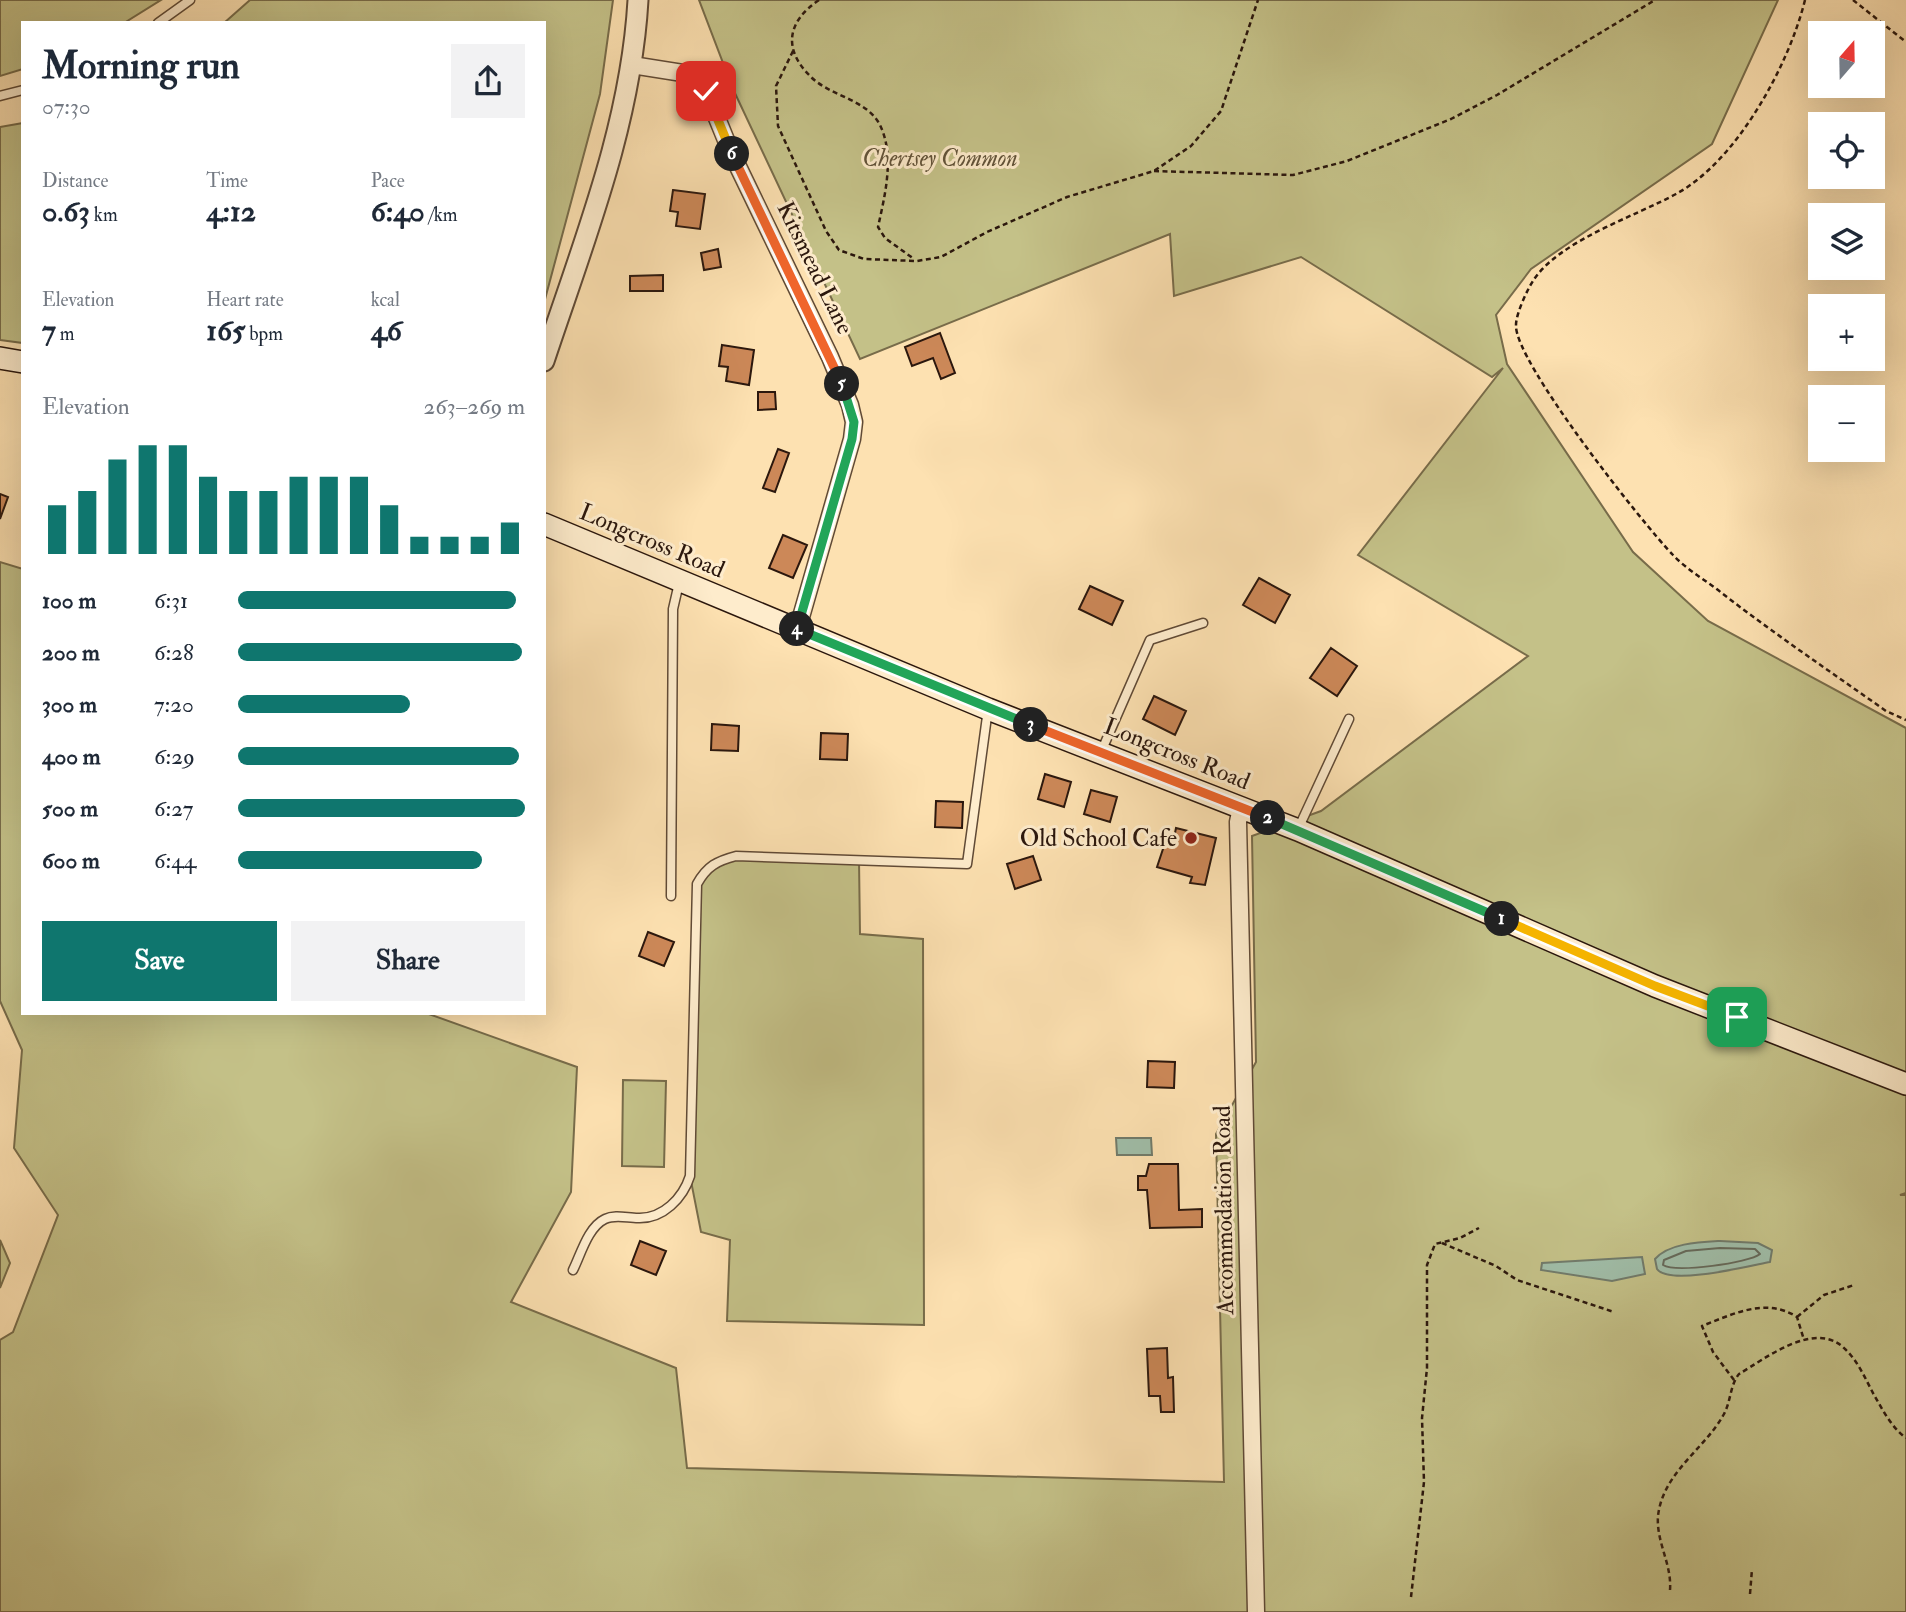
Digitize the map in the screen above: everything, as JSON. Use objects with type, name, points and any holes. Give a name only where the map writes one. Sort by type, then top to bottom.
[{"type":"main road","points":[[0,358],[21,362]]},
{"type":"main road","name":"Longcross Road","points":[[546,525],[679,583],[988,709],[1298,830],[1655,986],[1906,1084]]},
{"type":"street","points":[[546,355],[612,149],[632,65],[638,0]]},
{"type":"street","name":"Kitsmead Lane","points":[[632,65],[690,74],[706,91],[730,150],[830,356],[850,405],[854,422],[852,439],[797,631]]},
{"type":"street","name":"Accommodation Road","points":[[1241,808],[1238,822],[1256,1612]]},
{"type":"lane","points":[[161,21],[190,0]]},
{"type":"lane","points":[[0,96],[21,91]]},
{"type":"lane","points":[[671,896],[673,609],[679,583]]},
{"type":"lane","points":[[1101,752],[1150,640],[1203,623]]},
{"type":"lane","points":[[573,1270],[594,1228],[604,1219],[614,1216],[642,1219],[664,1211],[685,1191],[690,1176],[697,884],[704,870],[717,861],[736,856],[967,864],[988,709]]},
{"type":"lane","points":[[1298,830],[1349,719]]},
{"type":"path","points":[[819,0],[796,23],[790,38],[793,51],[810,76],[860,105],[879,122],[887,143],[887,171],[878,227],[885,238],[917,261]]},
{"type":"path","points":[[793,51],[776,86],[778,126],[826,231],[839,250],[864,259],[917,261],[941,257],[987,232],[1068,197],[1154,171],[1191,146],[1221,111],[1258,0]]},
{"type":"path","points":[[1154,171],[1293,175],[1347,161],[1451,119],[1497,95],[1655,0]]},
{"type":"path","points":[[1805,0],[1797,34],[1768,94],[1726,152],[1679,192],[1604,228],[1559,256],[1533,280],[1516,325],[1521,346],[1546,390],[1673,556],[1886,711],[1906,720]]},
{"type":"path","points":[[1853,0],[1906,43]]},
{"type":"path","points":[[1411,1597],[1424,1482],[1422,1418],[1427,1368],[1427,1265],[1430,1250],[1435,1244],[1460,1238],[1479,1228]]},
{"type":"path","points":[[1442,1243],[1496,1266],[1517,1280],[1614,1312]]},
{"type":"path","points":[[1797,1317],[1824,1296],[1854,1285]]},
{"type":"path","points":[[1670,1590],[1670,1567],[1658,1526],[1663,1497],[1692,1452],[1720,1421],[1732,1395],[1734,1380],[1713,1352],[1702,1326],[1759,1307],[1782,1310],[1797,1317],[1804,1340]]},
{"type":"path","points":[[1734,1380],[1763,1359],[1804,1340],[1834,1340],[1845,1349],[1886,1416],[1906,1438]]},
{"type":"path","points":[[1750,1594],[1752,1569]]},
{"type":"green space","points":[[0,0],[161,0],[127,21],[21,21],[21,70],[0,76]]},
{"type":"green space","points":[[250,0],[613,0],[600,94],[546,296],[546,21],[226,21]]},
{"type":"green space","name":"Chertsey Common","points":[[699,0],[1778,0],[1712,144],[1531,269],[1496,315],[1507,364],[1633,552],[1708,621],[1906,728],[1906,1193],[1900,1195],[1906,1195],[1906,1612],[0,1612],[0,1340],[13,1332],[58,1215],[14,1148],[22,1050],[0,1001],[0,562],[21,568],[21,1015],[432,1015],[577,1067],[571,1192],[511,1302],[676,1368],[687,1468],[1224,1482],[1216,1134],[1256,1062],[1252,836],[1321,811],[1528,656],[1358,555],[1503,368],[1492,377],[1301,257],[1174,296],[1170,234],[860,359],[733,89]]},
{"type":"green space","points":[[21,123],[21,343],[0,340],[0,127]]},
{"type":"green space","points":[[736,856],[859,860],[860,934],[923,939],[924,1325],[727,1321],[730,1240],[701,1232],[690,1176],[697,884],[704,870]]},
{"type":"green space","points":[[623,1080],[666,1081],[664,1167],[622,1166]]},
{"type":"green space","points":[[0,1240],[10,1263],[0,1288]]},
{"type":"water","points":[[1116,1138],[1151,1138],[1152,1155],[1117,1155]]},
{"type":"water","points":[[1720,1241],[1758,1243],[1772,1250],[1770,1262],[1677,1276],[1664,1274],[1657,1269],[1655,1259],[1668,1250],[1685,1244]]},
{"type":"water","points":[[1642,1257],[1645,1274],[1612,1281],[1541,1270],[1542,1263]]},
{"type":"building","points":[[673,190],[705,194],[700,229],[676,226],[678,212],[670,211]]},
{"type":"building","points":[[718,249],[721,267],[704,270],[701,253]]},
{"type":"building","points":[[663,275],[663,291],[630,291],[630,276]]},
{"type":"building","points":[[940,333],[955,373],[941,379],[933,358],[912,366],[905,347]]},
{"type":"building","points":[[722,345],[754,350],[749,385],[726,381],[728,367],[719,366]]},
{"type":"building","points":[[758,392],[775,392],[776,409],[758,410]]},
{"type":"building","points":[[778,449],[789,453],[775,492],[763,488]]},
{"type":"building","points":[[0,494],[8,497],[0,519]]},
{"type":"building","points":[[783,535],[807,545],[793,578],[769,568]]},
{"type":"building","points":[[1259,578],[1290,595],[1275,623],[1243,605]]},
{"type":"building","points":[[1090,586],[1123,601],[1112,625],[1079,609]]},
{"type":"building","points":[[1331,648],[1357,666],[1337,696],[1310,678]]},
{"type":"building","points":[[1154,696],[1186,711],[1175,735],[1143,719]]},
{"type":"building","points":[[712,724],[739,726],[738,751],[711,750]]},
{"type":"building","points":[[821,733],[848,734],[847,760],[820,759]]},
{"type":"building","points":[[1045,774],[1071,782],[1064,807],[1038,799]]},
{"type":"building","points":[[1091,790],[1117,797],[1110,822],[1084,814]]},
{"type":"building","points":[[936,801],[963,802],[962,828],[935,827]]},
{"type":"building","points":[[1176,828],[1216,838],[1205,885],[1190,883],[1192,877],[1157,867],[1168,834],[1175,833]]},
{"type":"building","points":[[1033,856],[1041,880],[1015,889],[1007,864]]},
{"type":"building","points":[[648,932],[674,942],[664,966],[639,956]]},
{"type":"building","points":[[1148,1061],[1175,1062],[1174,1088],[1147,1087]]},
{"type":"building","points":[[1149,1164],[1178,1164],[1179,1210],[1202,1209],[1202,1227],[1150,1228],[1147,1190],[1138,1190],[1138,1176],[1146,1176]]},
{"type":"building","points":[[640,1241],[666,1251],[656,1275],[631,1265]]},
{"type":"building","points":[[1167,1348],[1168,1378],[1173,1377],[1174,1412],[1161,1412],[1160,1396],[1149,1396],[1147,1349]]},
{"type":"place","name":"Old School Cafe","points":[[1191,838]]},
{"type":"route","points":[[706,91],[730,150],[830,356],[854,422],[845,465],[797,631],[1298,830],[1655,986],[1737,1017]]}]
